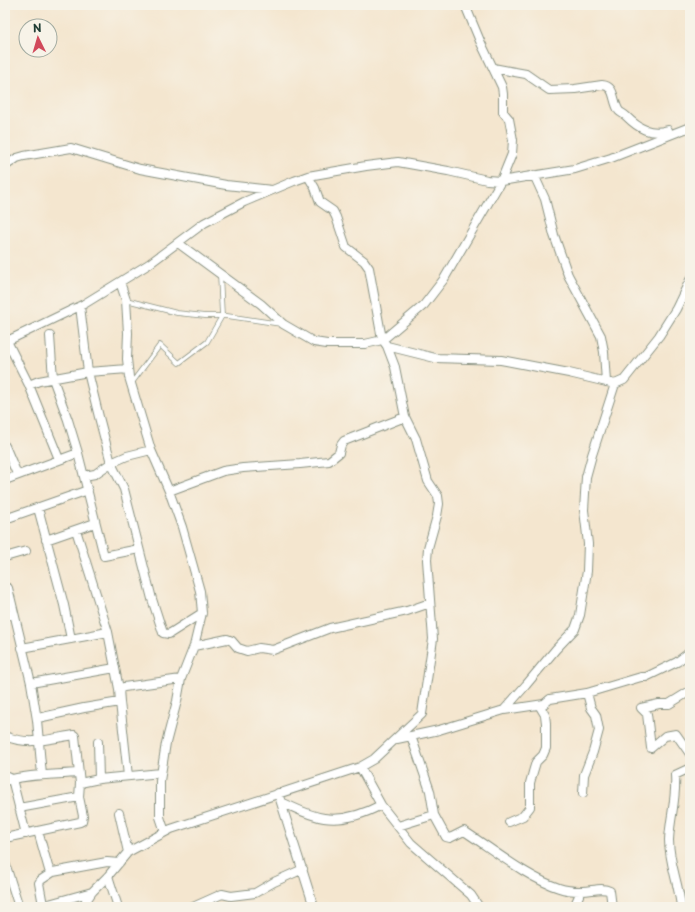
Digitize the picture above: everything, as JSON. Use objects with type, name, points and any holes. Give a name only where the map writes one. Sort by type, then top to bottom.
[{"type":"street","points":[[384,343],[424,305],[444,279],[501,181],[512,154],[513,140],[509,119],[503,112],[504,94],[465,5]]},
{"type":"street","points":[[493,68],[526,74],[549,90],[563,91],[606,85],[610,87],[620,112],[633,123],[645,130],[655,132],[668,130]]},
{"type":"street","points":[[59,459],[29,385],[6,342],[80,306],[120,282],[149,264],[204,223],[244,202],[308,176],[398,162],[487,180],[501,181],[575,169],[604,160],[690,127]]},
{"type":"street","points":[[5,166],[17,158],[24,156],[71,148],[140,169],[226,185],[272,190]]},
{"type":"street","points":[[534,175],[545,199],[554,235],[568,275],[601,336],[604,352],[606,382]]},
{"type":"street","points":[[82,907],[92,892],[128,852],[171,828],[360,767],[374,759],[422,714],[433,639],[427,560],[428,548],[437,516],[439,504],[438,496],[428,481],[416,439],[405,417],[395,368],[384,343],[369,268],[364,261],[346,247],[333,211],[320,202],[315,188],[308,176]]},
{"type":"street","points":[[178,243],[261,304],[283,324],[314,342],[327,344],[384,343],[436,358],[501,360],[569,373],[615,384],[624,380],[659,336],[676,309],[690,280]]},
{"type":"street","points":[[120,282],[126,300],[128,333],[127,359],[131,384],[151,450],[170,491],[182,527],[200,591],[202,613],[194,646],[181,679],[166,743],[161,773],[160,817],[165,832]]},
{"type":"street","points":[[80,306],[88,372],[111,463],[124,488],[152,599],[163,633],[166,635],[169,634],[202,613]]},
{"type":"street","points":[[50,336],[53,379],[78,453],[104,556],[139,549]]},
{"type":"street","points":[[29,385],[39,381],[88,372],[128,369]]},
{"type":"street","points":[[504,710],[575,629],[580,615],[587,571],[588,544],[584,510],[586,477],[615,384]]},
{"type":"street","points":[[170,491],[223,471],[329,460],[338,453],[344,441],[405,417]]},
{"type":"street","points":[[5,446],[17,474]]},
{"type":"street","points":[[84,476],[95,474],[111,463],[127,456],[151,450]]},
{"type":"street","points":[[5,480],[17,474],[34,470],[59,459],[78,453]]},
{"type":"street","points":[[5,519],[88,490]]},
{"type":"street","points":[[38,508],[64,605],[71,639]]},
{"type":"street","points":[[46,540],[95,523]]},
{"type":"street","points":[[76,530],[108,632],[120,702],[128,776]]},
{"type":"street","points":[[5,557],[26,551]]},
{"type":"street","points":[[5,587],[8,588],[31,683],[37,720],[42,775]]},
{"type":"street","points":[[194,646],[227,639],[232,641],[238,648],[247,651],[259,648],[273,650],[330,628],[407,611],[430,603]]},
{"type":"street","points":[[5,616],[14,613]]},
{"type":"street","points":[[22,648],[108,632]]},
{"type":"street","points":[[396,739],[439,730],[504,710],[544,704],[550,699],[556,697],[587,693],[641,677],[650,676],[677,662],[690,652]]},
{"type":"street","points":[[31,683],[115,668]]},
{"type":"street","points":[[118,688],[181,679]]},
{"type":"street","points":[[690,690],[669,704],[659,704],[641,708],[647,714],[651,748],[666,736],[676,734],[690,754]]},
{"type":"street","points":[[583,793],[584,775],[593,752],[599,730],[596,715],[591,708],[587,693]]},
{"type":"street","points":[[37,720],[40,717],[120,702]]},
{"type":"street","points":[[509,822],[523,816],[530,807],[530,784],[533,772],[536,762],[543,755],[546,748],[545,715],[538,705]]},
{"type":"street","points":[[5,736],[22,742],[75,736],[80,783],[79,797],[83,816],[82,821],[80,822],[5,838]]},
{"type":"street","points":[[411,736],[430,791],[434,815],[446,837],[450,838],[464,831],[545,883],[561,888],[581,891],[606,888],[610,891],[612,907]]},
{"type":"street","points":[[98,742],[100,779]]},
{"type":"street","points":[[360,767],[381,805],[411,843],[475,899],[479,907]]},
{"type":"street","points":[[681,907],[670,856],[669,839],[676,787],[675,775],[690,768]]},
{"type":"street","points":[[26,834],[19,808],[7,779],[78,773]]},
{"type":"street","points":[[80,783],[100,779],[161,773]]},
{"type":"street","points":[[278,793],[314,907]]},
{"type":"street","points":[[19,808],[79,797]]},
{"type":"street","points":[[281,802],[325,818],[337,818],[362,814],[381,805]]},
{"type":"street","points":[[119,813],[128,852]]},
{"type":"street","points":[[398,826],[434,815]]},
{"type":"street","points":[[38,831],[50,870],[53,872]]},
{"type":"street","points":[[92,892],[41,906],[39,883],[53,872],[107,862],[119,863]]},
{"type":"street","points":[[5,863],[19,907]]},
{"type":"street","points":[[193,907],[222,894],[231,896],[255,893],[274,882],[303,869]]},
{"type":"street","points":[[108,876],[118,907]]},
{"type":"street","points":[[574,907],[581,891]]},
{"type":"lane","points":[[131,384],[160,345],[179,363],[207,342],[222,316],[220,274]]},
{"type":"lane","points":[[126,300],[177,313],[222,316],[283,324]]}]
